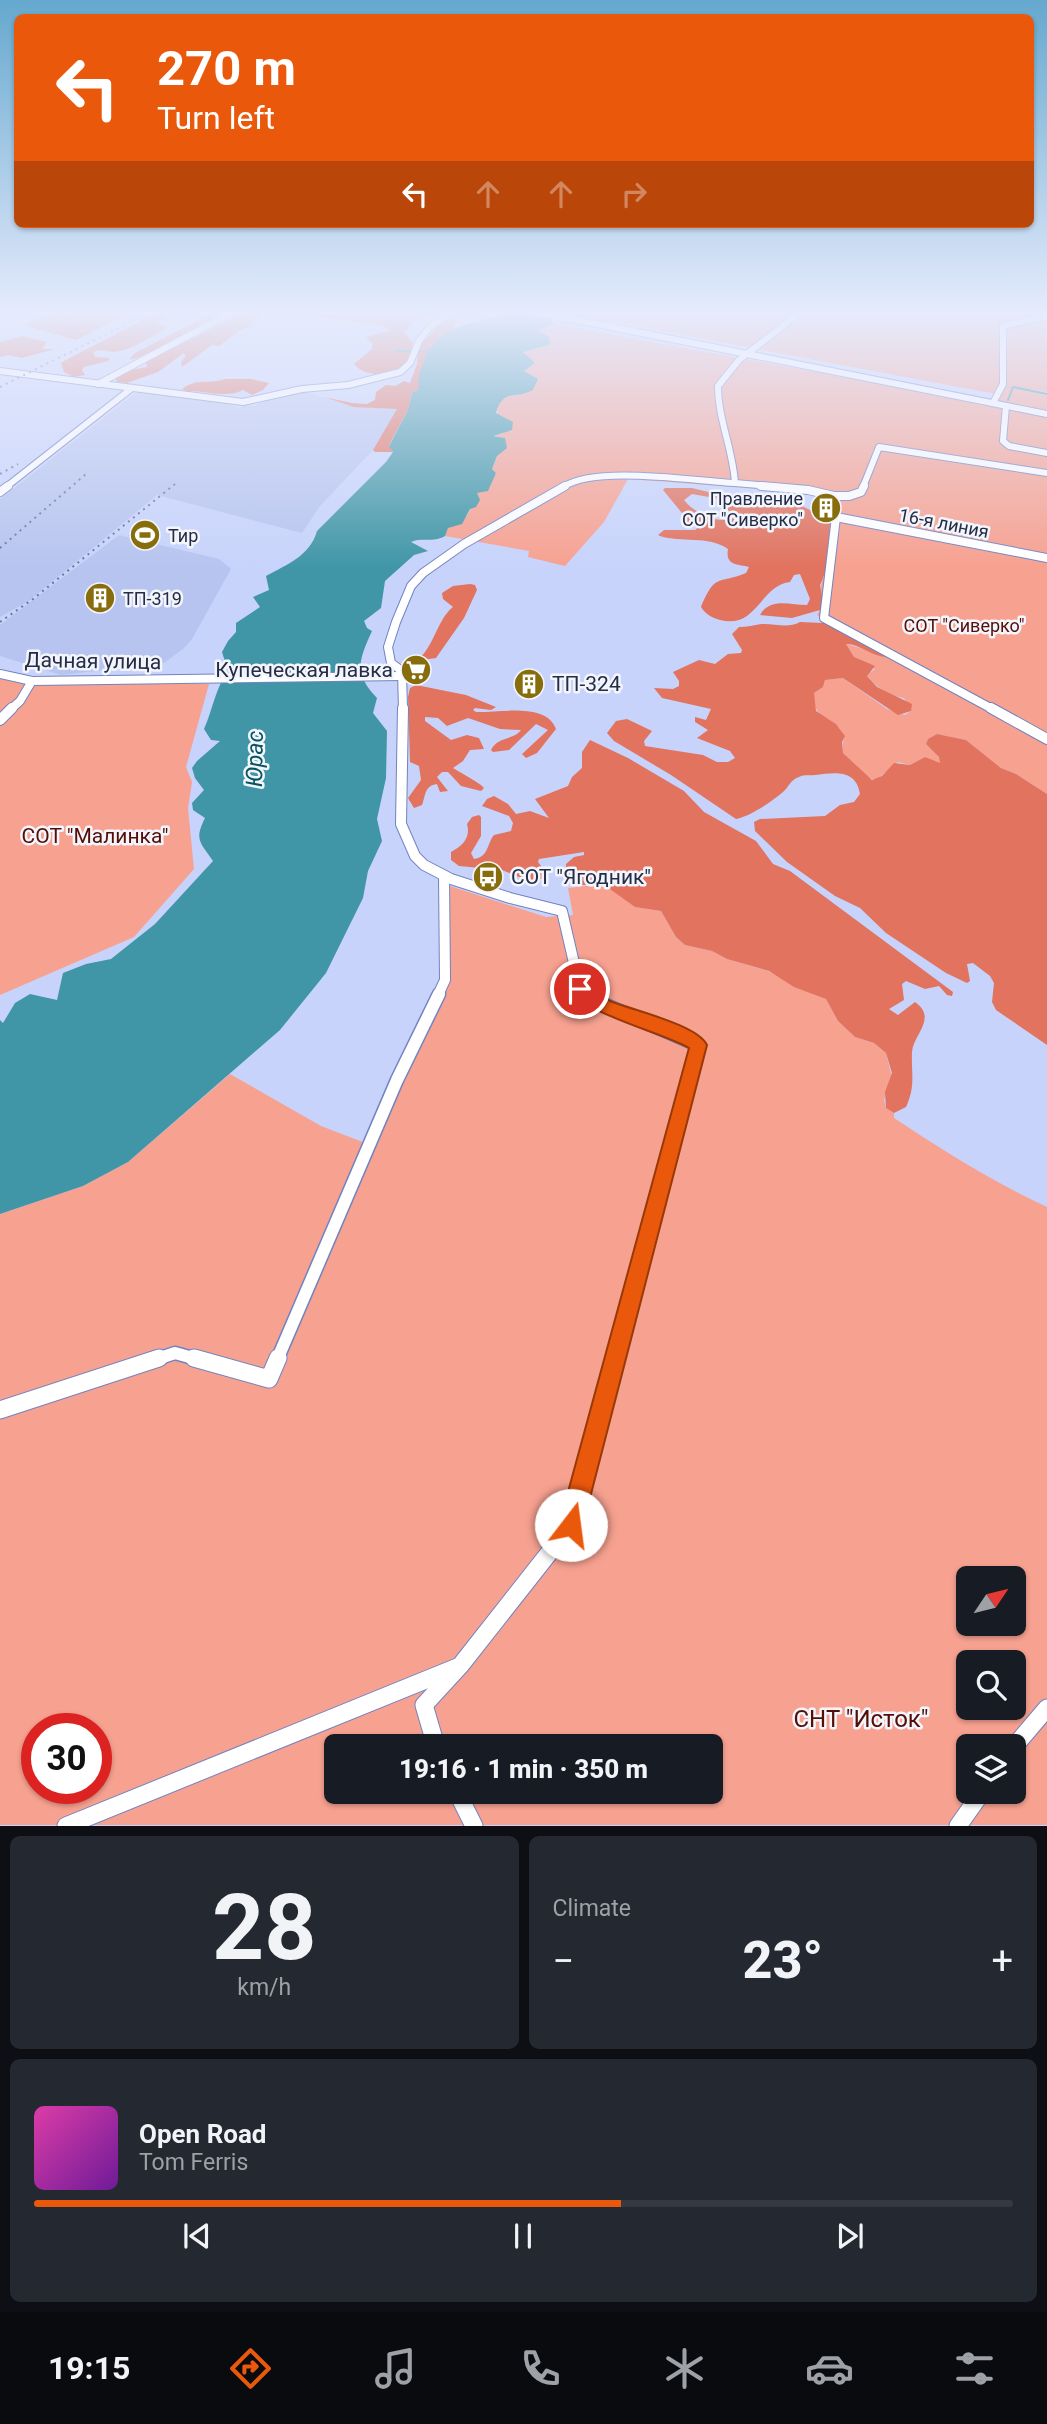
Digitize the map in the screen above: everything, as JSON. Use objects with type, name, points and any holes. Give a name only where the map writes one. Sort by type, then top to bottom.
[{"type":"street","points":[[0,492],[120,397]]},
{"type":"street","points":[[205,397],[243,402],[265,397]]},
{"type":"street","points":[[718,397],[733,453],[736,483]]},
{"type":"street","points":[[963,397],[1047,414]]},
{"type":"street","points":[[993,403],[996,397]]},
{"type":"street","points":[[1006,406],[1003,441],[1009,446],[1047,453]]},
{"type":"street","points":[[432,1734],[424,1705],[460,1666],[571,1525],[698,1045],[679,1033],[599,1004],[580,989],[562,911],[444,876],[422,864],[404,840],[401,824],[403,676],[402,671],[391,663],[388,648],[411,586],[434,564],[464,544],[572,481],[598,475],[736,483],[849,496],[861,492],[879,447],[1047,473]]},
{"type":"street","points":[[834,496],[836,517],[824,618],[1047,739]]},
{"type":"street","name":"16-я линия","points":[[836,517],[1047,558]]},
{"type":"street","name":"Дачная улица","points":[[0,674],[32,681],[403,676]]},
{"type":"street","points":[[0,720],[20,701],[32,681]]},
{"type":"street","points":[[0,1410],[175,1353],[269,1379],[397,1080],[446,980],[444,876]]},
{"type":"street","points":[[66,1825],[460,1666]]},
{"type":"street","points":[[1025,1734],[1047,1708]]},
{"type":"street","points":[[463,1804],[474,1825]]},
{"type":"street","points":[[958,1825],[973,1804]]},
{"type":"shaded area","points":[[130,397],[181,397],[240,408],[244,405],[255,406],[276,397],[322,397],[354,407],[398,409],[373,450],[320,506],[302,533],[157,495],[29,601],[0,617],[0,499]]},
{"type":"shaded area","points":[[325,397],[367,404],[375,397],[411,397],[408,410],[389,445],[393,452],[373,450],[397,409],[354,407]]},
{"type":"shaded area","points":[[692,488],[757,499],[747,505],[777,498],[801,505],[831,520],[833,525],[828,557],[820,585],[823,601],[820,610],[792,618],[760,615],[764,609],[775,604],[807,605],[810,599],[800,574],[777,587],[742,619],[729,621],[710,616],[701,607],[710,589],[718,581],[746,573],[749,567],[730,561],[728,549],[712,542],[658,535],[664,530],[695,530],[699,527],[686,522],[663,490]],"holes":[[[692,494],[720,499],[734,518],[714,519],[694,509],[684,500]]]},
{"type":"shaded area","points":[[119,535],[219,559],[231,569],[192,639],[184,648],[164,663],[61,675],[0,656],[0,625]]},
{"type":"shaded area","points":[[475,585],[477,590],[464,618],[436,658],[422,660],[421,657],[453,607],[443,599],[442,593],[453,586]]},
{"type":"shaded area","points":[[800,622],[824,623],[889,657],[846,644],[854,657],[875,666],[867,676],[877,687],[912,704],[911,711],[898,715],[843,678],[825,680],[823,687],[814,693],[816,711],[836,724],[845,736],[842,742],[843,753],[872,780],[882,776],[894,763],[910,765],[925,757],[940,763],[939,757],[926,744],[928,739],[937,734],[966,740],[1001,768],[1016,774],[1047,794],[1047,1045],[996,1010],[992,1002],[994,983],[990,976],[973,963],[967,964],[970,981],[967,983],[946,973],[886,933],[860,908],[835,896],[787,862],[755,831],[754,822],[760,819],[825,816],[840,805],[854,802],[860,794],[858,786],[849,776],[836,773],[801,776],[767,804],[736,819],[614,741],[607,733],[616,721],[627,719],[652,731],[644,741],[645,746],[703,755],[717,762],[728,762],[735,758],[730,751],[697,738],[708,730],[695,722],[695,717],[706,720],[711,709],[662,698],[654,688],[673,689],[679,686],[673,672],[699,660],[715,664],[728,654],[741,653],[742,650],[732,634],[739,627],[761,624],[790,625]]},
{"type":"shaded area","points":[[416,685],[466,695],[496,707],[491,710],[475,708],[473,710],[476,712],[520,711],[542,715],[551,721],[556,729],[537,753],[526,758],[522,754],[548,730],[536,724],[509,750],[493,752],[491,750],[497,743],[521,730],[500,729],[468,718],[447,726],[438,718],[425,717],[425,721],[451,740],[467,735],[479,738],[484,749],[470,750],[463,761],[453,768],[484,788],[481,791],[461,786],[448,772],[442,772],[437,777],[448,791],[440,792],[437,784],[433,785],[426,792],[422,805],[414,808],[408,798],[421,780],[419,766],[410,762],[408,697],[410,688]]},
{"type":"shaded area","points":[[590,740],[628,758],[684,791],[704,812],[756,841],[773,864],[790,871],[953,992],[952,996],[947,995],[939,986],[925,989],[906,981],[902,984],[904,1000],[889,1009],[898,1015],[915,1002],[924,1014],[922,1027],[913,1046],[912,1085],[906,1107],[894,1113],[886,1108],[885,1092],[892,1073],[886,1053],[874,1043],[855,1037],[838,1021],[826,999],[794,987],[769,971],[727,959],[712,951],[685,945],[676,937],[661,911],[635,907],[603,884],[577,884],[569,878],[566,864],[574,857],[584,855],[584,852],[539,859],[538,862],[547,874],[538,880],[524,879],[502,870],[459,866],[451,860],[451,852],[467,837],[467,824],[472,817],[481,817],[481,836],[471,853],[474,859],[485,853],[494,835],[511,831],[513,823],[509,816],[482,806],[487,799],[494,796],[508,804],[516,814],[530,811],[549,818],[535,799],[568,786],[572,777],[582,768],[582,752]]},
{"type":"green space","name":"СОТ \"Сиверко\"","points":[[508,397],[954,397],[997,405],[1000,397],[1047,397],[1047,794],[1016,774],[1001,768],[966,740],[937,734],[928,739],[926,744],[941,762],[938,764],[925,757],[910,765],[898,762],[876,780],[869,778],[843,753],[842,732],[819,713],[814,702],[814,693],[823,687],[825,680],[843,678],[887,709],[905,715],[911,711],[904,698],[888,693],[874,684],[867,675],[875,669],[854,657],[846,644],[888,656],[817,615],[822,601],[821,586],[831,521],[827,519],[831,506],[824,496],[816,493],[628,479],[604,522],[565,566],[528,557],[529,551],[445,536],[448,527],[460,522],[467,515],[477,493],[488,490],[496,473],[492,469],[505,438],[492,435],[504,433],[498,409],[502,400]]},
{"type":"green space","name":"СОТ \"Малинка\"","points":[[0,678],[21,683],[209,684],[186,767],[192,782],[188,808],[194,869],[134,937],[0,995]]},
{"type":"green space","name":"СНТ \"Исток\"","points":[[603,884],[618,892],[635,907],[661,911],[676,937],[685,945],[712,951],[727,959],[768,971],[826,999],[838,1021],[855,1037],[874,1043],[886,1053],[892,1077],[884,1100],[886,1108],[894,1113],[894,1118],[969,1165],[1047,1207],[1047,1825],[0,1825],[0,1214],[83,1186],[128,1162],[230,1074],[321,1126],[373,1146],[449,980],[450,886],[546,917],[573,915],[568,888]]},
{"type":"water","name":"Юрас","points":[[411,397],[506,397],[496,413],[513,422],[512,430],[493,436],[505,438],[507,448],[497,456],[492,469],[496,473],[488,491],[477,493],[480,500],[476,507],[470,509],[462,524],[448,528],[445,536],[411,542],[428,551],[414,555],[385,581],[381,608],[364,621],[372,631],[364,650],[361,673],[377,698],[373,713],[387,731],[386,778],[377,819],[382,841],[368,871],[363,898],[326,973],[280,1030],[128,1162],[83,1186],[0,1214],[0,1020],[3,1023],[15,1003],[30,994],[57,1000],[63,973],[86,964],[111,959],[155,924],[213,861],[199,836],[205,818],[193,810],[192,803],[204,790],[195,778],[192,768],[220,741],[211,740],[204,729],[217,692],[228,671],[222,652],[236,632],[236,623],[260,607],[253,597],[269,590],[266,576],[303,553],[314,540],[317,531],[386,462],[393,452],[389,446],[408,410]]},
{"type":"building","name":"Тир","points":[[135,529],[161,534],[154,541],[128,536]]},
{"type":"railway","points":[[0,474],[18,464]]},
{"type":"railway","points":[[0,548],[86,474]]},
{"type":"railway","points":[[0,622],[33,599],[175,484]]},
{"type":"place","name":"Правление СОТ \"Сиверко\"","points":[[826,508]]},
{"type":"place","name":"Тир","points":[[145,535]]},
{"type":"place","name":"ТП-319","points":[[100,598]]},
{"type":"place","name":"Купеческая лавка","points":[[416,670]]},
{"type":"place","name":"ТП-324","points":[[529,684]]},
{"type":"place","name":"СОТ \"Ягодник\"","points":[[488,877]]},
{"type":"route","points":[[571,1525],[698,1045],[679,1033],[599,1004],[580,989]]}]
